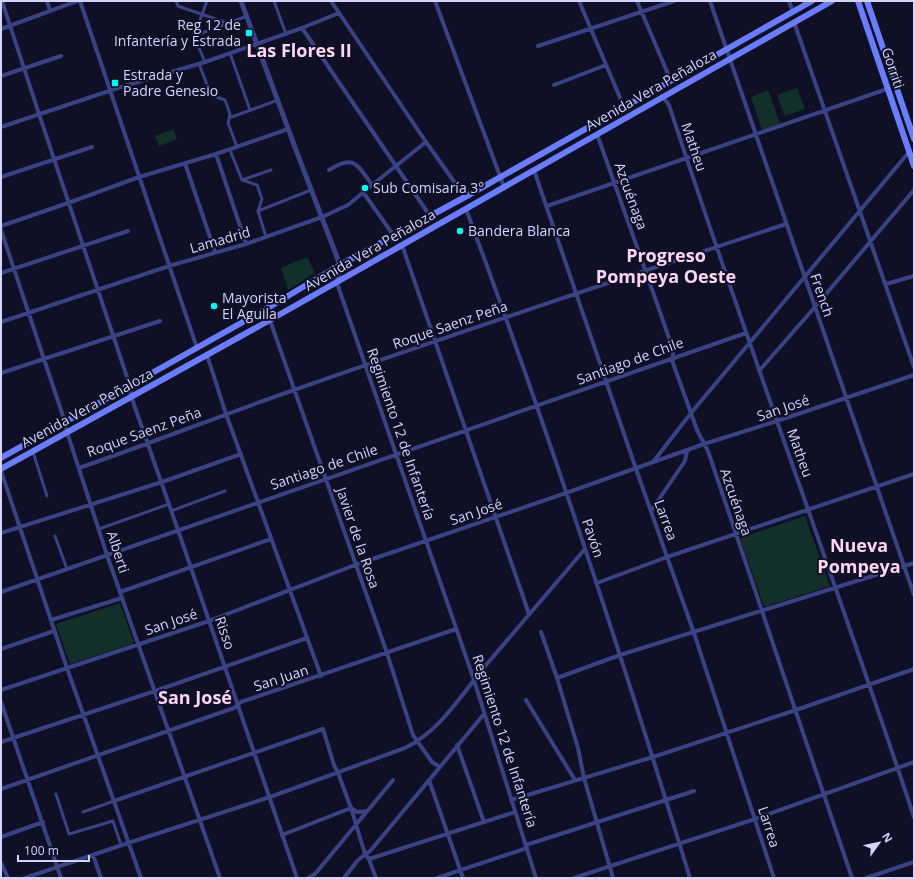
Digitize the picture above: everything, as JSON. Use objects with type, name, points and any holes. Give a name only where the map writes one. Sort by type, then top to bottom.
[{"type":"main road","name":"Avenida Vera Peñaloza","points":[[1,458],[266,309],[340,265],[500,177],[812,1]]},
{"type":"main road","name":"Avenida Vera Peñaloza","points":[[1,470],[131,396],[270,320],[832,1]]},
{"type":"main road","name":"Gorriti","points":[[858,1],[914,166]]},
{"type":"main road","name":"Gorriti","points":[[867,1],[914,139]]},
{"type":"street","name":"Risso","points":[[2,1],[130,386],[131,396],[172,511],[297,878]]},
{"type":"street","points":[[46,1],[50,11]]},
{"type":"street","points":[[1,29],[77,1]]},
{"type":"street","points":[[80,1],[197,348]]},
{"type":"street","points":[[176,1],[178,6],[202,16],[227,23]]},
{"type":"street","points":[[205,62],[194,36],[207,1]]},
{"type":"street","points":[[241,1],[340,265],[336,282]]},
{"type":"street","points":[[274,1],[286,34]]},
{"type":"street","points":[[331,1],[426,142],[465,196]]},
{"type":"street","points":[[435,1],[504,187]]},
{"type":"street","points":[[579,1],[624,107]]},
{"type":"street","points":[[637,1],[671,80]]},
{"type":"street","points":[[538,46],[674,1]]},
{"type":"street","name":"French","points":[[710,1],[914,595]]},
{"type":"street","points":[[789,1],[793,12]]},
{"type":"street","points":[[1,128],[110,90],[205,62],[286,34],[339,13]]},
{"type":"street","points":[[194,36],[247,16]]},
{"type":"street","points":[[794,22],[914,367]]},
{"type":"street","points":[[302,28],[430,216]]},
{"type":"street","points":[[230,53],[250,110]]},
{"type":"street","points":[[1,76],[60,56]]},
{"type":"street","points":[[199,64],[211,95],[225,100],[230,114],[228,122],[237,147]]},
{"type":"street","points":[[554,85],[606,65]]},
{"type":"street","points":[[547,206],[887,89]]},
{"type":"street","name":"Matheu","points":[[662,97],[669,105],[749,344],[809,510],[914,817]]},
{"type":"street","points":[[229,118],[278,100]]},
{"type":"street","points":[[1,226],[140,177],[230,150],[288,129]]},
{"type":"street","name":"Azcuénaga","points":[[597,134],[673,350],[673,363],[701,440],[708,451],[852,878]]},
{"type":"street","name":"Lamadrid","points":[[1,322],[169,266],[246,244],[322,217],[348,205],[426,142]]},
{"type":"street","points":[[1,177],[92,147]]},
{"type":"street","points":[[230,150],[242,180],[257,185],[262,199],[258,211],[266,237]]},
{"type":"street","points":[[653,463],[691,413],[909,152]]},
{"type":"street","points":[[216,154],[246,244]]},
{"type":"street","points":[[329,170],[344,162],[351,162],[359,166],[372,185]]},
{"type":"street","points":[[186,163],[215,252]]},
{"type":"street","points":[[242,180],[271,170]]},
{"type":"street","name":"Larrea","points":[[534,170],[636,469],[694,633],[774,878]]},
{"type":"street","points":[[258,211],[311,190]]},
{"type":"street","points":[[759,371],[914,190]]},
{"type":"street","points":[[363,192],[394,236]]},
{"type":"street","name":"Pavón","points":[[466,209],[506,318],[597,583],[667,800],[690,878]]},
{"type":"street","name":"Roque Saenz Peña","points":[[79,468],[295,390],[646,270],[786,224]]},
{"type":"street","name":"Alberti","points":[[1,230],[65,422],[107,555],[220,878]]},
{"type":"street","points":[[1,273],[128,231]]},
{"type":"street","points":[[402,245],[529,614]]},
{"type":"street","points":[[886,284],[914,276]]},
{"type":"street","name":"Regimiento 12 de Infantería","points":[[336,282],[474,680],[536,878]]},
{"type":"street","name":"Javier de la Rosa","points":[[266,309],[326,478],[413,735],[432,762],[440,766]]},
{"type":"street","points":[[1,373],[160,321]]},
{"type":"street","name":"Santiago de Chile","points":[[1,592],[746,333]]},
{"type":"street","points":[[207,355],[226,414],[320,676]]},
{"type":"street","name":"San José","points":[[1,690],[139,645],[355,565],[566,494],[704,444],[914,375]]},
{"type":"street","points":[[651,511],[685,461],[687,451]]},
{"type":"street","points":[[32,452],[47,496]]},
{"type":"street","points":[[1,533],[162,482],[241,454]]},
{"type":"street","points":[[1,470],[54,631],[141,878]]},
{"type":"street","points":[[597,583],[667,557],[914,474]]},
{"type":"street","points":[[172,511],[225,491]]},
{"type":"street","points":[[99,529],[169,504]]},
{"type":"street","points":[[55,536],[67,569]]},
{"type":"street","points":[[120,592],[271,539]]},
{"type":"street","points":[[25,878],[270,797],[417,742],[438,724],[529,614],[585,550]]},
{"type":"street","points":[[557,678],[620,655],[914,563]]},
{"type":"street","points":[[51,620],[122,598]]},
{"type":"street","name":"San Juan","points":[[1,789],[234,708],[241,702],[456,629]]},
{"type":"street","points":[[1,649],[54,631]]},
{"type":"street","points":[[541,632],[557,678],[578,748],[596,823],[613,878]]},
{"type":"street","points":[[1,742],[155,691],[307,638]]},
{"type":"street","points":[[511,800],[653,757],[914,669]]},
{"type":"street","points":[[526,700],[575,780]]},
{"type":"street","points":[[1,702],[62,878]]},
{"type":"street","points":[[344,878],[358,860],[371,850],[484,714]]},
{"type":"street","points":[[83,812],[322,729],[366,854],[369,858],[376,878]]},
{"type":"street","points":[[457,745],[484,822]]},
{"type":"street","points":[[574,878],[755,819],[914,762]]},
{"type":"street","points":[[308,878],[315,874],[392,780]]},
{"type":"street","points":[[429,780],[462,878]]},
{"type":"street","points":[[437,878],[694,791]]},
{"type":"street","points":[[56,794],[69,834],[113,821],[121,845]]},
{"type":"street","points":[[351,808],[357,812],[367,811]]},
{"type":"street","points":[[282,835],[351,808]]},
{"type":"street","points":[[369,858],[515,812]]},
{"type":"street","points":[[1,837],[43,822]]},
{"type":"street","points":[[93,855],[101,878]]},
{"type":"street","points":[[866,878],[914,862]]},
{"type":"street","points":[[1,864],[8,878]]},
{"type":"green space","points":[[797,88],[805,109],[785,116],[777,95]]},
{"type":"green space","points":[[768,90],[780,124],[762,130],[751,97]]},
{"type":"green space","points":[[173,129],[177,139],[159,146],[155,136]]},
{"type":"green space","points":[[307,257],[315,273],[288,290],[281,268]]},
{"type":"green space","points":[[805,516],[830,586],[764,607],[740,538]]},
{"type":"green space","points":[[120,603],[134,643],[70,664],[56,624]]},
{"type":"place","name":"Reg 12 de Infantería y Estrada","points":[[249,33]]},
{"type":"place","name":"Estrada y Padre Genesio","points":[[115,83]]},
{"type":"place","name":"Sub Comisaría 3°","points":[[365,188]]},
{"type":"place","name":"Bandera Blanca","points":[[460,231]]},
{"type":"place","name":"Mayorista El Aguila","points":[[214,306]]},
{"type":"district","name":"Las Flores II","points":[[299,51]]},
{"type":"district","name":"Progreso Pompeya Oeste","points":[[666,266]]},
{"type":"district","name":"Nueva Pompeya","points":[[859,556]]},
{"type":"district","name":"San José","points":[[195,698]]}]
